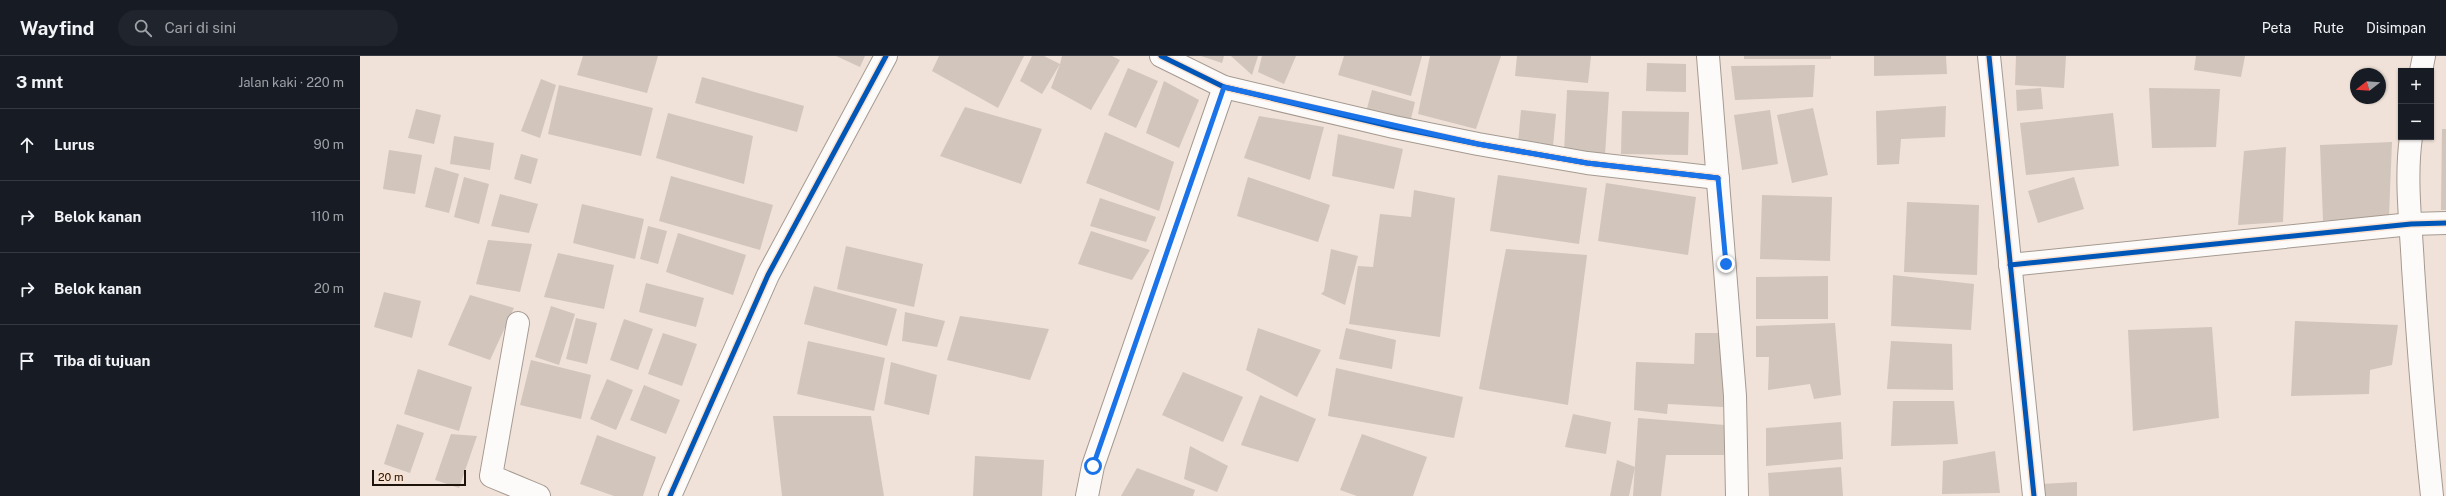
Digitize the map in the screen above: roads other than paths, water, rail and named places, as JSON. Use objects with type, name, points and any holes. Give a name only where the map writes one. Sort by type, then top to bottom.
[{"type":"street","points":[[670,496],[768,275],[886,56]]},
{"type":"street","points":[[1161,56],[1224,87],[1478,144],[1587,163],[1718,178]]},
{"type":"street","points":[[1708,56],[1735,396],[1737,496]]},
{"type":"street","points":[[1990,56],[2034,496]]},
{"type":"street","points":[[2422,68],[2424,56]]},
{"type":"street","points":[[1087,496],[1093,466],[1224,87]]},
{"type":"street","points":[[2411,140],[2409,154],[2411,224],[2420,382],[2432,496]]},
{"type":"street","points":[[2010,264],[2411,224],[2446,223]]},
{"type":"street","points":[[518,324],[491,476],[539,496]]}]
